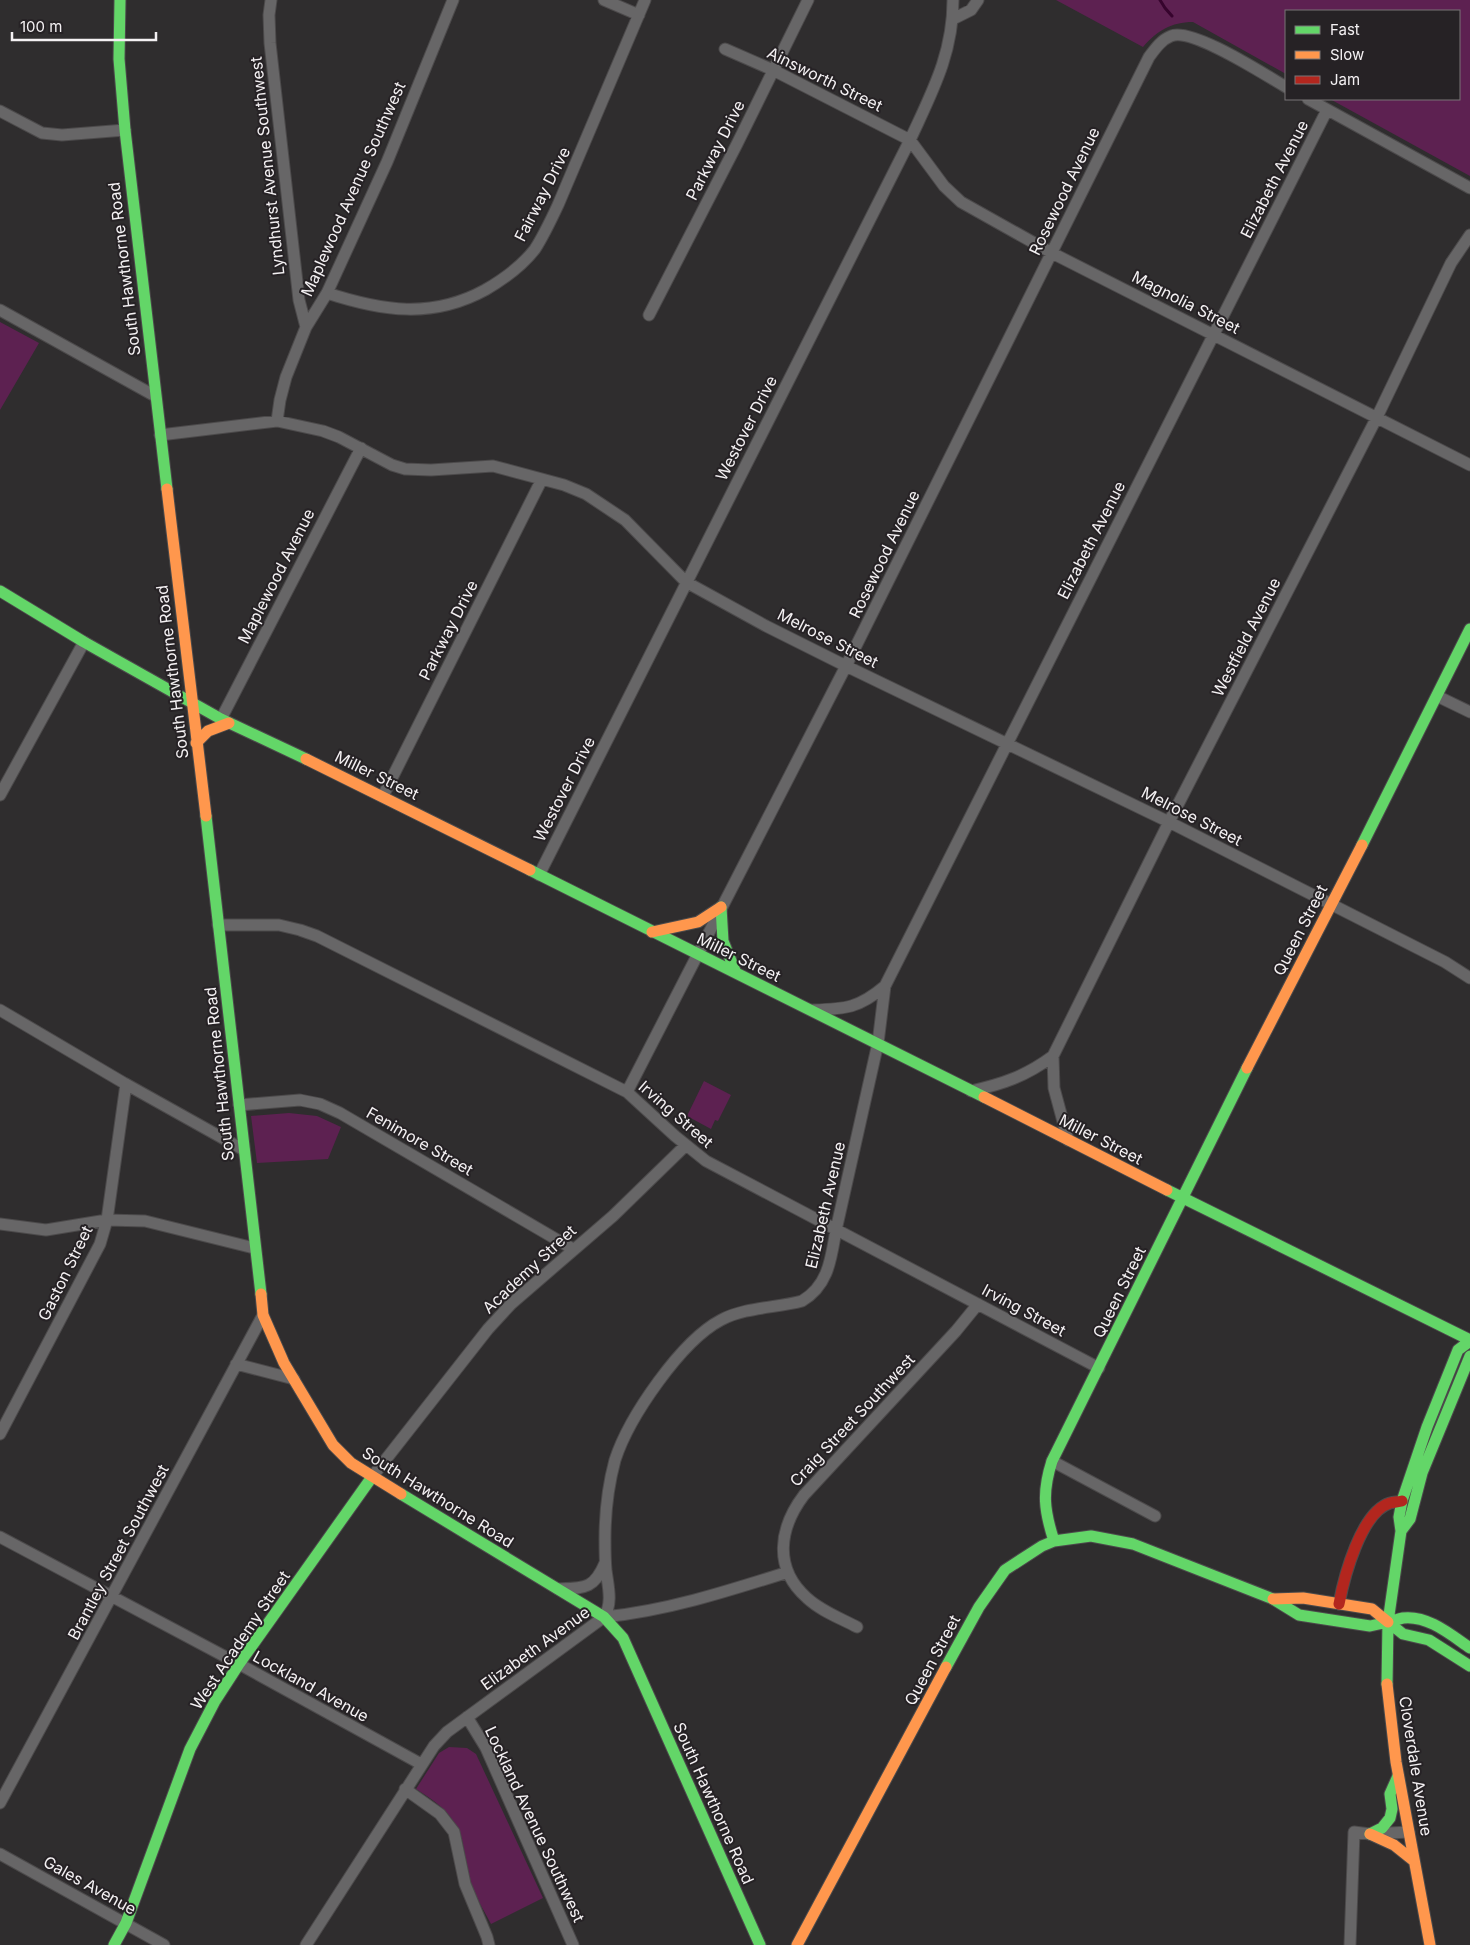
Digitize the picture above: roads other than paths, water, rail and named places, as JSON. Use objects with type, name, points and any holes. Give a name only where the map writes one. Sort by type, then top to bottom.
[{"type":"main road","name":"South Hawthorne Road","points":[[120,0],[119,59],[125,130],[160,435],[181,673],[192,704],[262,1315],[294,1379],[333,1446],[351,1463],[604,1617],[623,1638],[760,1945]]},
{"type":"main road","name":"Miller Street","points":[[0,591],[84,642],[225,721],[383,796],[1470,1341]]},
{"type":"main road","name":"Queen Street","points":[[798,1945],[979,1607],[1005,1570],[1042,1546],[1054,1541],[1043,1501],[1045,1480],[1052,1462],[1274,1015],[1332,905],[1470,629]]},
{"type":"main road","points":[[162,687],[181,673]]},
{"type":"main road","points":[[196,742],[210,730],[225,721]]},
{"type":"main road","points":[[652,932],[698,922],[721,907],[723,940],[736,973]]},
{"type":"main road","name":"Cloverdale Avenue","points":[[1430,1945],[1392,1739],[1387,1688],[1388,1622],[1401,1532],[1399,1517],[1402,1501],[1427,1427],[1458,1350],[1470,1341]]},
{"type":"main road","name":"Cloverdale Avenue","points":[[1401,1532],[1410,1519],[1422,1473],[1470,1356]]},
{"type":"main road","points":[[1461,1380],[1470,1371]]},
{"type":"main road","name":"West Academy Street","points":[[114,1945],[126,1923],[190,1750],[215,1701],[239,1664],[372,1477]]},
{"type":"main road","points":[[1338,1604],[1343,1578],[1351,1557],[1369,1524],[1387,1503],[1396,1500],[1402,1501]]},
{"type":"main road","points":[[1054,1541],[1091,1536],[1132,1544],[1272,1599],[1299,1614],[1370,1626],[1405,1618],[1424,1622],[1442,1630],[1470,1648]]},
{"type":"main road","points":[[1272,1599],[1303,1598],[1372,1609],[1404,1634],[1429,1640],[1470,1666]]},
{"type":"main road","points":[[1370,1834],[1378,1831],[1392,1817],[1390,1794],[1398,1776]]},
{"type":"main road","points":[[1370,1834],[1407,1853],[1414,1861]]},
{"type":"street","name":"Lyndhurst Avenue Southwest","points":[[271,0],[269,15],[270,43],[299,300],[306,327]]},
{"type":"street","name":"Maplewood Avenue Southwest","points":[[277,421],[286,377],[306,327],[327,293],[387,162],[453,0]]},
{"type":"street","points":[[604,0],[639,15]]},
{"type":"street","name":"Fairway Drive","points":[[327,293],[361,304],[387,308],[427,309],[457,303],[469,298],[493,286],[518,267],[535,248],[558,205],[645,0]]},
{"type":"street","name":"Parkway Drive","points":[[649,314],[808,0]]},
{"type":"street","points":[[953,0],[953,19],[971,10],[978,0]]},
{"type":"street","name":"Westover Drive","points":[[539,875],[910,140],[942,71],[950,44],[953,19]]},
{"type":"street","name":"Rosewood Avenue","points":[[626,1092],[846,666],[1149,57],[1160,42],[1173,35],[1190,36],[1211,45],[1285,86]]},
{"type":"street","name":"Ainsworth Street","points":[[725,49],[773,70],[910,140]]},
{"type":"street","points":[[1310,100],[1470,188]]},
{"type":"street","name":"Elizabeth Avenue","points":[[306,1945],[421,1764],[446,1732],[604,1617],[609,1610],[610,1591],[606,1562],[606,1501],[616,1458],[644,1403],[661,1377],[690,1344],[721,1320],[746,1312],[790,1304],[810,1296],[819,1287],[828,1271],[878,1043],[885,986],[1327,110]]},
{"type":"street","points":[[0,111],[42,133],[62,136],[125,130]]},
{"type":"street","name":"Magnolia Street","points":[[910,140],[944,186],[961,202],[1052,252],[1470,465]]},
{"type":"street","name":"Westfield Avenue","points":[[971,1091],[1013,1080],[1034,1070],[1053,1056],[1169,822],[1377,417],[1451,263],[1470,235]]},
{"type":"street","points":[[0,310],[155,396]]},
{"type":"street","name":"Melrose Street","points":[[160,435],[277,421],[339,436],[392,465],[405,469],[431,470],[493,466],[542,479],[586,494],[625,520],[686,582],[766,626],[1169,822],[1445,962],[1470,978]]},
{"type":"street","name":"Maplewood Avenue","points":[[225,721],[360,448]]},
{"type":"street","name":"Parkway Drive","points":[[383,796],[542,479]]},
{"type":"street","points":[[1,790],[84,642]]},
{"type":"street","points":[[1437,696],[1470,712]]},
{"type":"street","name":"Irving Street","points":[[218,925],[279,925],[317,936],[626,1092],[686,1146],[706,1161],[1099,1368]]},
{"type":"street","name":"Elizabeth Avenue","points":[[810,1010],[835,1010],[862,1004],[885,986]]},
{"type":"street","points":[[0,1010],[244,1150]]},
{"type":"street","name":"Westfield Avenue","points":[[1053,1056],[1054,1088],[1068,1140]]},
{"type":"street","name":"Gaston Street","points":[[0,1434],[100,1244],[107,1220],[126,1084]]},
{"type":"street","name":"Fenimore Street","points":[[239,1106],[300,1100],[320,1104],[340,1113],[573,1249]]},
{"type":"street","name":"Academy Street","points":[[372,1477],[488,1329],[511,1304],[613,1216],[686,1146]]},
{"type":"street","points":[[0,1224],[46,1230],[107,1220],[144,1221],[254,1248]]},
{"type":"street","name":"Craig Street Southwest","points":[[857,1627],[816,1605],[806,1597],[788,1572],[783,1536],[794,1508],[956,1331],[978,1304]]},
{"type":"street","name":"Brantley Street Southwest","points":[[0,1803],[262,1315]]},
{"type":"street","points":[[236,1364],[294,1379]]},
{"type":"street","points":[[1052,1462],[1155,1516]]},
{"type":"street","name":"Lockland Avenue","points":[[0,1537],[239,1664],[421,1764]]},
{"type":"street","points":[[557,1589],[578,1588],[589,1585],[599,1578],[606,1562]]},
{"type":"street","points":[[604,1617],[632,1614],[659,1608],[722,1592],[788,1572]]},
{"type":"street","name":"Lockland Avenue Southwest","points":[[467,1717],[486,1748],[573,1945]]},
{"type":"street","points":[[405,1790],[440,1814],[454,1832],[464,1884],[489,1945]]},
{"type":"street","points":[[1350,1945],[1354,1832],[1370,1834],[1409,1832]]},
{"type":"street","name":"Gales Avenue","points":[[0,1854],[164,1945]]},
{"type":"waterway","points":[[1160,0],[1172,16]]}]
